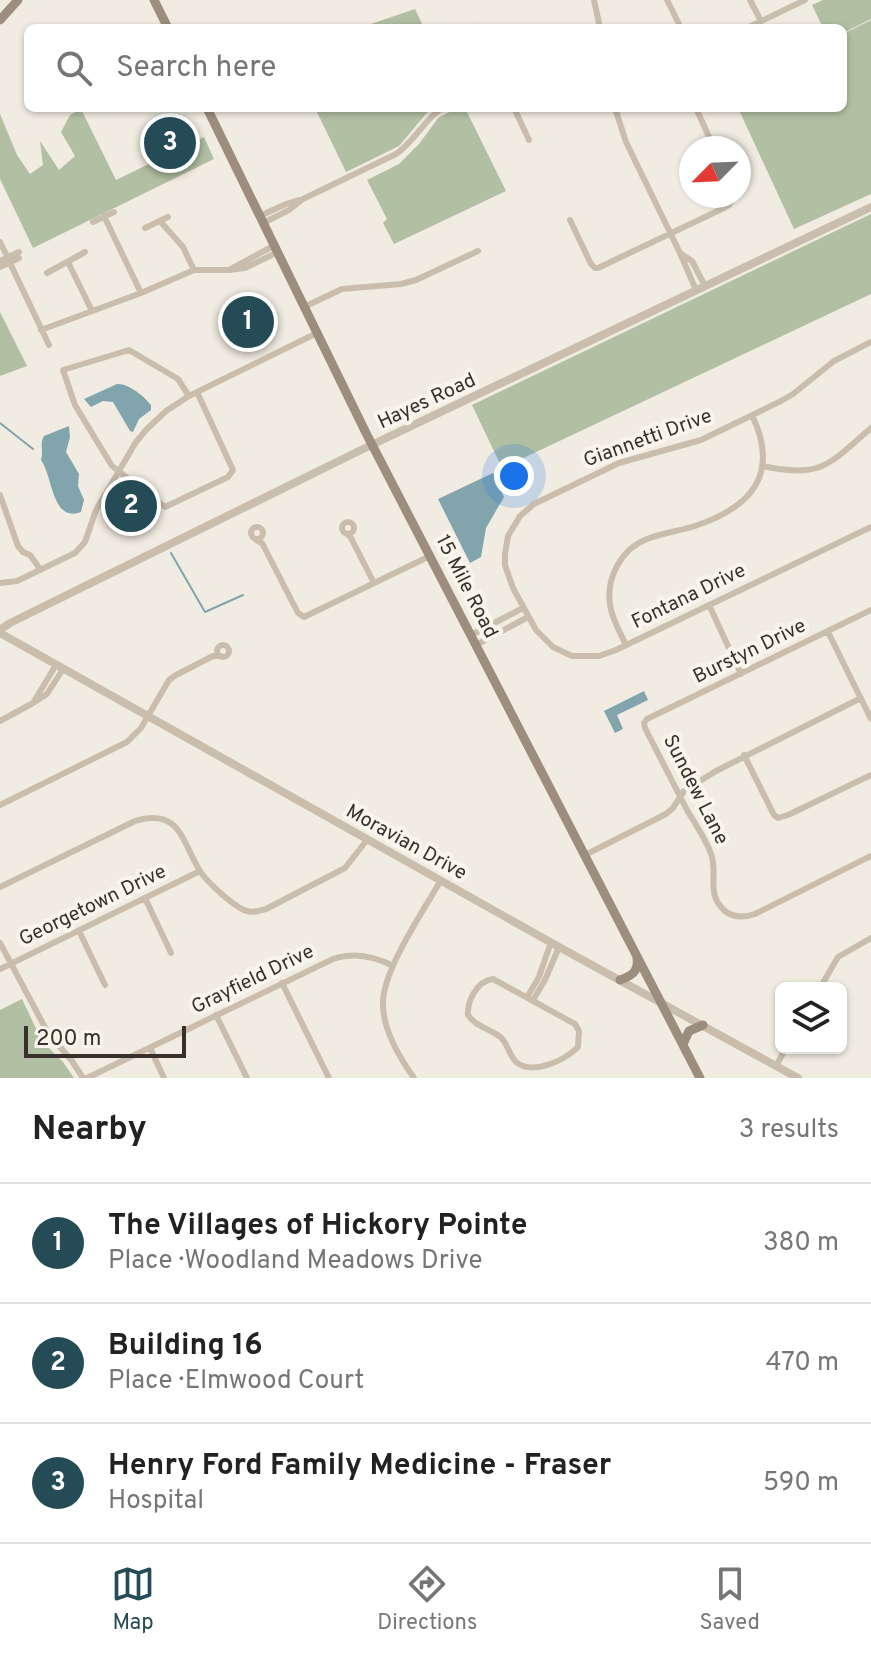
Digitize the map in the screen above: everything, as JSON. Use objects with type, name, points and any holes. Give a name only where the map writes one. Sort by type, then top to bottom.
[{"type":"main road","points":[[0,20],[18,0]]},
{"type":"main road","points":[[154,0],[166,24]]},
{"type":"main road","name":"15 Mile Road","points":[[209,112],[373,445],[700,1078]]},
{"type":"main road","points":[[620,980],[635,971],[637,955]]},
{"type":"main road","points":[[683,1044],[689,1031],[703,1025]]},
{"type":"street","points":[[594,0],[599,24]]},
{"type":"street","points":[[667,0],[679,24]]},
{"type":"street","points":[[750,0],[761,21]]},
{"type":"street","points":[[755,24],[805,0]]},
{"type":"street","points":[[262,219],[289,210],[303,199],[396,154],[437,112]]},
{"type":"street","points":[[516,112],[529,140]]},
{"type":"street","points":[[616,112],[626,142],[680,253],[692,261],[701,288]]},
{"type":"street","points":[[698,112],[709,136]]},
{"type":"street","name":"Hayes Road","points":[[0,632],[21,617],[373,445],[871,207]]},
{"type":"street","points":[[570,220],[595,268],[724,208]]},
{"type":"street","points":[[93,222],[114,212]]},
{"type":"street","points":[[104,216],[141,293]]},
{"type":"street","points":[[145,228],[168,217]]},
{"type":"street","points":[[160,221],[183,247],[194,270]]},
{"type":"street","points":[[0,242],[49,345]]},
{"type":"street","points":[[41,330],[194,270],[241,270],[276,249]]},
{"type":"street","points":[[304,307],[342,289],[416,280],[478,251]]},
{"type":"street","points":[[47,273],[85,252]]},
{"type":"street","points":[[0,264],[19,255]]},
{"type":"street","points":[[68,262],[92,311]]},
{"type":"street","points":[[0,583],[17,581],[68,557],[80,548],[96,510],[123,464],[146,430],[166,411],[189,396],[317,333]]},
{"type":"street","name":"Giannetti Drive","points":[[523,608],[508,577],[505,554],[513,525],[534,504],[619,463],[691,443],[752,415],[793,394],[834,361],[871,342]]},
{"type":"street","points":[[189,396],[181,381],[129,350],[63,370],[75,405],[112,466],[165,507],[231,475],[233,470],[197,392]]},
{"type":"street","points":[[626,645],[609,601],[616,567],[623,556],[643,541],[695,526],[737,506],[749,495],[763,466],[762,439],[752,415]]},
{"type":"street","points":[[763,466],[794,472],[815,469],[831,462],[871,428]]},
{"type":"street","points":[[0,495],[18,546],[30,555],[40,569]]},
{"type":"street","name":"Fontana Drive","points":[[523,608],[544,640],[558,651],[572,656],[599,656],[871,527]]},
{"type":"street","points":[[350,535],[374,583]]},
{"type":"street","points":[[260,539],[301,616],[307,616],[430,556]]},
{"type":"street","points":[[709,605],[741,674]]},
{"type":"street","points":[[471,635],[523,608]]},
{"type":"street","name":"Burstyn Drive","points":[[644,723],[871,610]]},
{"type":"street","points":[[476,645],[528,617]]},
{"type":"street","name":"Moravian Drive","points":[[0,632],[367,840],[798,1078]]},
{"type":"street","points":[[828,632],[871,719]]},
{"type":"street","points":[[0,805],[127,742],[148,717],[169,680],[217,654]]},
{"type":"street","points":[[0,721],[47,694],[60,667]]},
{"type":"street","points":[[585,855],[658,819],[673,808],[684,791],[744,755],[861,698]]},
{"type":"street","name":"Sundew Lane","points":[[644,723],[711,854],[713,889],[723,910],[741,917],[755,914],[871,856]]},
{"type":"street","points":[[744,755],[778,818],[871,775]]},
{"type":"street","points":[[0,887],[144,818],[160,818],[178,828],[200,871],[236,905],[255,912],[339,873],[351,863],[367,840]]},
{"type":"street","name":"Georgetown Drive","points":[[0,969],[200,871]]},
{"type":"street","points":[[414,1078],[404,1064],[384,1020],[383,996],[393,966],[441,880]]},
{"type":"street","points":[[145,898],[171,953]]},
{"type":"street","points":[[79,931],[105,985]]},
{"type":"street","points":[[823,982],[838,957],[871,938]]},
{"type":"street","points":[[0,943],[48,1033],[85,1078]]},
{"type":"street","points":[[530,999],[545,980],[555,945]]},
{"type":"street","name":"Grayfield Drive","points":[[85,1078],[344,955],[372,957],[393,966]]},
{"type":"street","points":[[486,980],[496,980],[530,999],[573,1022],[579,1031],[575,1051],[538,1068],[518,1063],[502,1038],[473,1022],[467,1012],[468,1004],[486,980]]},
{"type":"street","points":[[282,983],[329,1078]]},
{"type":"street","points":[[216,1015],[247,1078]]},
{"type":"street","points":[[150,1048],[164,1078]]},
{"type":"street","points":[[776,1066],[783,1054]]},
{"type":"green space","points":[[823,0],[871,0],[871,19],[847,31],[847,24],[821,24],[812,5]]},
{"type":"green space","points":[[415,9],[422,24],[371,24]]},
{"type":"green space","points":[[871,20],[871,194],[794,229],[740,112],[847,112],[847,32]]},
{"type":"green space","points":[[82,112],[116,180],[204,137],[214,159],[33,248],[0,179],[0,114],[17,155],[30,174],[43,165],[40,141],[59,170],[75,156],[61,132],[70,115]]},
{"type":"green space","points":[[317,112],[428,112],[399,146],[346,172]]},
{"type":"green space","points":[[450,112],[467,112],[506,191],[394,244],[383,223],[387,219],[367,180],[399,164],[439,117]]},
{"type":"green space","points":[[871,214],[871,294],[502,468],[472,405]]},
{"type":"green space","points":[[0,312],[27,366],[0,376]]},
{"type":"green space","points":[[22,999],[42,1041],[74,1078],[0,1078],[0,1010]]},
{"type":"water","points":[[117,384],[136,391],[151,405],[151,410],[139,419],[133,432],[113,402],[103,401],[91,407],[84,399]]},
{"type":"water","points":[[69,426],[66,452],[79,474],[78,486],[84,500],[81,512],[71,514],[59,505],[41,460],[44,436]]},
{"type":"water","points":[[493,473],[504,497],[486,528],[481,557],[470,563],[438,499]]},
{"type":"water","points":[[644,691],[648,700],[617,715],[623,729],[615,733],[604,711]]},
{"type":"waterway","points":[[0,423],[33,449]]},
{"type":"waterway","points":[[106,505],[138,529]]},
{"type":"waterway","points":[[171,553],[205,612],[243,595]]},
{"type":"place","name":"Henry Ford Family Medicine - Fraser","points":[[170,143]]},
{"type":"place","name":"The Villages of Hickory Pointe","points":[[248,322]]},
{"type":"place","name":"Building 16","points":[[131,506]]}]
